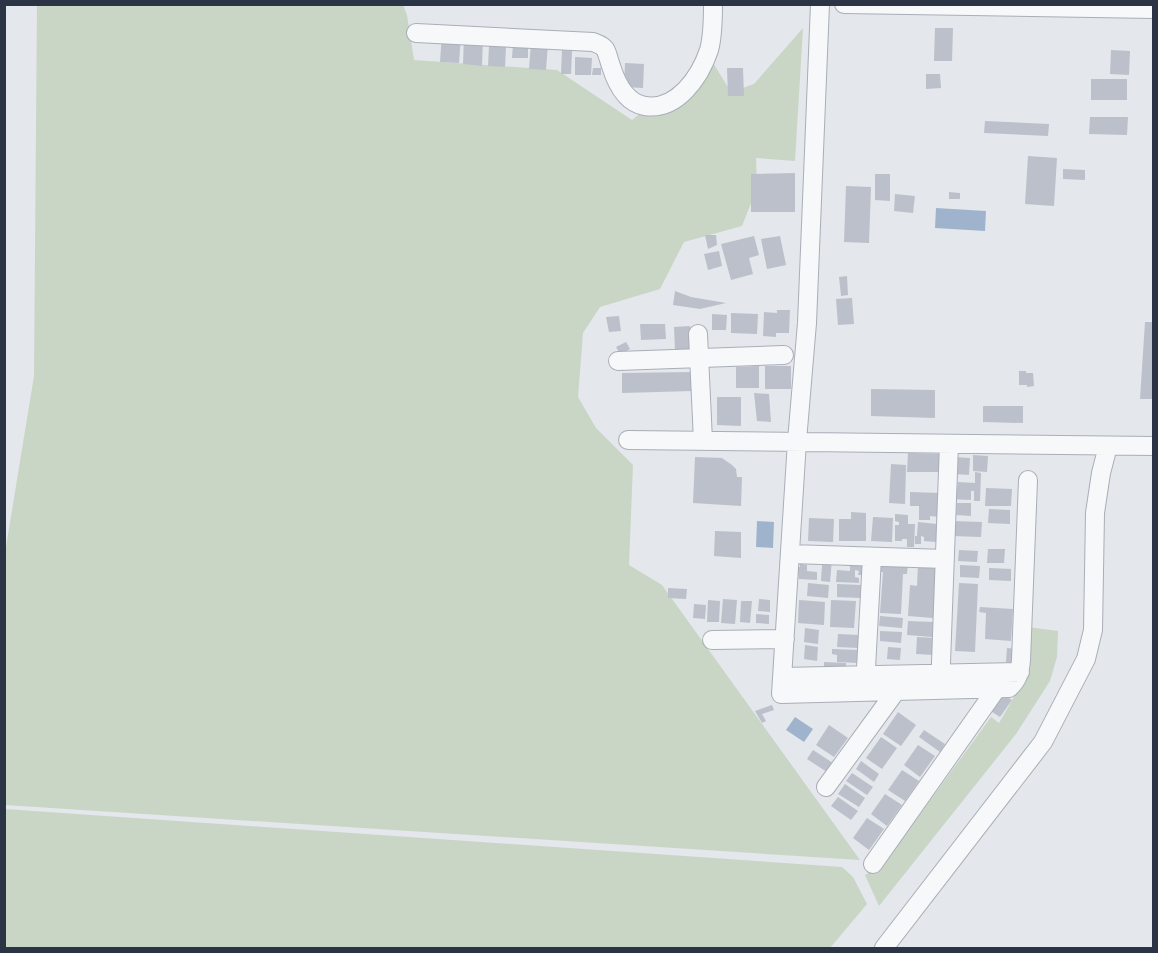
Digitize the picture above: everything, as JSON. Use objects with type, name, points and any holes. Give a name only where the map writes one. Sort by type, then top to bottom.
[{"type":"street","points":[[416,33],[593,42],[602,45],[606,51],[616,81],[630,99],[643,106],[656,107],[668,104],[681,94],[699,73],[709,50],[713,4]]},
{"type":"street","points":[[820,4],[807,323],[782,677],[866,684],[941,682],[1009,688],[1020,672],[1028,480]]},
{"type":"street","points":[[844,4],[1154,9]]},
{"type":"street","points":[[698,334],[703,441]]},
{"type":"street","points":[[618,361],[784,355]]},
{"type":"street","points":[[628,440],[1154,446]]},
{"type":"street","points":[[941,682],[949,444]]},
{"type":"street","points":[[884,948],[1043,742],[1086,659],[1093,630],[1095,513],[1104,445]]},
{"type":"street","points":[[791,554],[945,559]]},
{"type":"street","points":[[866,684],[872,557]]},
{"type":"street","points":[[712,640],[785,639]]},
{"type":"street","points":[[866,684],[896,691],[941,682],[1020,672]]},
{"type":"street","points":[[873,864],[997,688]]},
{"type":"street","points":[[826,788],[896,691]]},
{"type":"green space","points":[[37,5],[403,5],[407,15],[414,60],[557,70],[632,120],[710,58],[731,92],[754,84],[803,28],[795,161],[756,158],[757,188],[742,226],[684,242],[660,289],[600,307],[583,333],[578,397],[596,428],[633,465],[629,565],[662,585],[860,860],[5,805],[5,553],[34,376]]},
{"type":"green space","points":[[1028,627],[1058,631],[1057,657],[1050,681],[1016,734],[879,906],[865,875],[883,865],[991,717],[999,723],[1018,690]]},
{"type":"green space","points":[[5,809],[842,867],[853,877],[867,904],[830,948],[5,948]]},
{"type":"water","points":[[936,208],[986,211],[985,231],[935,228]]},
{"type":"water","points":[[757,521],[774,522],[773,548],[756,547]]},
{"type":"water","points":[[795,717],[813,729],[804,742],[786,730]]},
{"type":"building","points":[[935,28],[953,28],[952,61],[934,61]]},
{"type":"building","points":[[442,34],[461,35],[459,63],[440,62]]},
{"type":"building","points":[[464,37],[483,38],[482,66],[463,64]]},
{"type":"building","points":[[513,43],[528,44],[528,58],[512,58]]},
{"type":"building","points":[[531,43],[548,44],[546,70],[529,69]]},
{"type":"building","points":[[489,46],[506,47],[505,67],[488,66]]},
{"type":"building","points":[[562,50],[572,51],[571,74],[561,74]]},
{"type":"building","points":[[1111,50],[1130,51],[1129,75],[1110,74]]},
{"type":"building","points":[[575,57],[592,58],[591,75],[575,75]]},
{"type":"building","points":[[625,63],[644,64],[643,88],[624,87]]},
{"type":"building","points":[[593,68],[601,68],[601,75],[592,75]]},
{"type":"building","points":[[727,68],[743,68],[744,96],[728,96]]},
{"type":"building","points":[[926,74],[940,74],[941,88],[926,89]]},
{"type":"building","points":[[1091,79],[1127,79],[1127,100],[1091,100]]},
{"type":"building","points":[[1090,117],[1128,117],[1127,135],[1089,134]]},
{"type":"building","points":[[985,121],[1049,124],[1048,136],[984,133]]},
{"type":"building","points":[[1028,156],[1057,158],[1054,206],[1025,204]]},
{"type":"building","points":[[1063,169],[1085,170],[1085,180],[1063,179]]},
{"type":"building","points":[[795,173],[795,212],[751,212],[751,174]]},
{"type":"building","points":[[875,174],[890,174],[890,201],[875,200]]},
{"type":"building","points":[[846,186],[871,187],[869,243],[844,242]]},
{"type":"building","points":[[949,192],[960,193],[960,199],[949,199]]},
{"type":"building","points":[[895,194],[915,196],[913,213],[894,211]]},
{"type":"building","points":[[705,235],[716,235],[717,245],[708,249]]},
{"type":"building","points":[[754,236],[759,255],[749,258],[753,274],[731,280],[721,244]]},
{"type":"building","points":[[780,236],[786,265],[767,269],[761,239]]},
{"type":"building","points":[[719,251],[722,266],[708,270],[704,254]]},
{"type":"building","points":[[847,276],[848,295],[841,296],[839,277]]},
{"type":"building","points":[[675,291],[691,297],[726,303],[700,309],[673,305]]},
{"type":"building","points":[[852,298],[854,324],[838,325],[836,299]]},
{"type":"building","points":[[777,310],[790,310],[789,333],[776,333],[776,337],[763,336],[764,312],[777,313]]},
{"type":"building","points":[[731,313],[758,314],[757,334],[731,333]]},
{"type":"building","points":[[712,314],[727,315],[726,330],[712,330]]},
{"type":"building","points":[[619,316],[621,331],[609,332],[606,317]]},
{"type":"building","points":[[1145,322],[1154,322],[1154,399],[1140,399]]},
{"type":"building","points":[[640,324],[665,324],[666,339],[641,340]]},
{"type":"building","points":[[690,326],[691,349],[675,350],[674,327]]},
{"type":"building","points":[[626,342],[630,349],[620,354],[616,347]]},
{"type":"building","points":[[759,366],[759,388],[736,388],[736,367]]},
{"type":"building","points":[[765,366],[791,366],[791,389],[765,389]]},
{"type":"building","points":[[1019,371],[1033,373],[1034,386],[1019,385]]},
{"type":"building","points":[[692,372],[693,391],[622,393],[622,373]]},
{"type":"building","points":[[871,389],[935,390],[935,418],[871,416]]},
{"type":"building","points":[[754,393],[769,394],[771,422],[757,421]]},
{"type":"building","points":[[717,397],[741,397],[741,426],[717,425]]},
{"type":"building","points":[[983,406],[1023,406],[1023,423],[983,422]]},
{"type":"building","points":[[908,453],[940,454],[939,472],[907,472]]},
{"type":"building","points":[[973,455],[988,456],[987,472],[973,471]]},
{"type":"building","points":[[695,457],[722,458],[736,469],[737,477],[742,477],[741,506],[693,503]]},
{"type":"building","points":[[954,457],[970,458],[969,475],[953,474]]},
{"type":"building","points":[[891,464],[906,465],[905,504],[889,503]]},
{"type":"building","points":[[975,472],[981,473],[980,501],[974,501],[974,491],[971,491],[971,500],[949,499],[950,490],[957,490],[958,482],[975,483]]},
{"type":"building","points":[[986,488],[1012,489],[1011,506],[985,506]]},
{"type":"building","points":[[910,492],[941,493],[940,517],[930,516],[930,520],[919,520],[919,506],[910,506]]},
{"type":"building","points":[[957,503],[971,503],[971,516],[956,515]]},
{"type":"building","points":[[989,509],[1010,510],[1010,524],[988,523]]},
{"type":"building","points":[[851,512],[866,513],[866,541],[839,541],[839,519],[851,519]]},
{"type":"building","points":[[895,514],[908,515],[908,524],[915,524],[914,547],[907,547],[907,539],[895,541],[895,525],[899,525],[899,522],[895,521]]},
{"type":"building","points":[[873,517],[893,518],[892,542],[871,541]]},
{"type":"building","points":[[809,518],[834,519],[833,542],[808,541]]},
{"type":"building","points":[[952,521],[982,522],[981,537],[952,536]]},
{"type":"building","points":[[918,522],[937,524],[936,542],[924,541],[924,537],[921,536],[921,544],[915,544]]},
{"type":"building","points":[[715,531],[741,532],[741,558],[714,556]]},
{"type":"building","points":[[988,549],[1005,549],[1004,563],[987,563]]},
{"type":"building","points":[[959,550],[978,551],[977,562],[958,561]]},
{"type":"building","points":[[825,559],[832,559],[830,582],[821,581],[822,565]]},
{"type":"building","points":[[846,561],[867,562],[867,575],[858,575],[859,571],[855,570],[855,577],[859,578],[859,583],[836,582],[837,570],[850,571],[850,566],[846,566]]},
{"type":"building","points":[[880,563],[908,564],[907,574],[903,574],[901,614],[880,613],[883,572],[879,572]]},
{"type":"building","points":[[800,564],[807,565],[807,571],[817,572],[817,580],[799,579],[799,571],[798,580],[794,580],[795,566],[800,567]]},
{"type":"building","points":[[918,565],[938,566],[938,603],[934,603],[933,618],[908,616],[910,585],[917,586]]},
{"type":"building","points":[[960,565],[980,566],[979,578],[960,577]]},
{"type":"building","points":[[989,568],[1011,569],[1011,581],[989,580]]},
{"type":"building","points":[[808,583],[829,585],[828,598],[807,596]]},
{"type":"building","points":[[959,583],[978,584],[975,652],[955,651]]},
{"type":"building","points":[[837,584],[861,585],[860,598],[837,597]]},
{"type":"building","points":[[668,588],[687,589],[686,599],[668,598]]},
{"type":"building","points":[[723,599],[737,600],[735,624],[721,623]]},
{"type":"building","points":[[759,599],[770,600],[770,612],[758,611]]},
{"type":"building","points":[[708,600],[720,601],[719,622],[707,622]]},
{"type":"building","points":[[799,600],[825,602],[824,625],[798,623]]},
{"type":"building","points":[[831,600],[856,601],[854,628],[830,627]]},
{"type":"building","points":[[741,601],[752,601],[750,623],[740,622]]},
{"type":"building","points":[[694,604],[706,605],[705,619],[693,618]]},
{"type":"building","points":[[980,607],[1013,609],[1011,641],[985,639],[986,613],[979,612]]},
{"type":"building","points":[[756,614],[769,615],[769,624],[756,623]]},
{"type":"building","points":[[880,616],[903,618],[902,628],[879,626]]},
{"type":"building","points":[[908,621],[933,622],[932,637],[907,635]]},
{"type":"building","points":[[805,628],[819,630],[818,644],[804,642]]},
{"type":"building","points":[[880,631],[902,632],[901,643],[880,641]]},
{"type":"building","points":[[838,634],[859,635],[858,648],[837,647]]},
{"type":"building","points":[[917,637],[935,638],[934,655],[916,654]]},
{"type":"building","points":[[805,645],[818,647],[817,661],[804,659]]},
{"type":"building","points":[[888,647],[901,648],[900,660],[887,659]]},
{"type":"building","points":[[1007,648],[1016,649],[1014,663],[1006,662]]},
{"type":"building","points":[[832,649],[859,650],[858,663],[837,662],[837,655],[832,654]]},
{"type":"building","points":[[824,662],[846,663],[846,669],[824,667]]},
{"type":"building","points":[[1000,693],[1012,700],[1000,717],[989,710]]},
{"type":"building","points":[[772,705],[774,710],[762,714],[766,721],[762,723],[755,711]]},
{"type":"building","points":[[898,712],[916,725],[901,746],[883,734]]},
{"type":"building","points":[[829,725],[848,738],[834,757],[816,745]]},
{"type":"building","points":[[924,730],[945,744],[940,752],[919,737]]},
{"type":"building","points":[[881,737],[897,748],[882,769],[866,758]]},
{"type":"building","points":[[918,745],[935,756],[920,777],[904,765]]},
{"type":"building","points":[[813,750],[833,763],[827,772],[807,759]]},
{"type":"building","points":[[861,761],[879,774],[874,782],[856,769]]},
{"type":"building","points":[[902,770],[919,781],[905,801],[888,790]]},
{"type":"building","points":[[852,773],[873,787],[867,795],[846,781]]},
{"type":"building","points":[[845,784],[865,798],[859,807],[838,794]]},
{"type":"building","points":[[885,794],[902,805],[887,826],[871,814]]},
{"type":"building","points":[[838,797],[858,811],[851,820],[831,806]]},
{"type":"building","points":[[867,818],[884,829],[869,850],[853,838]]}]
